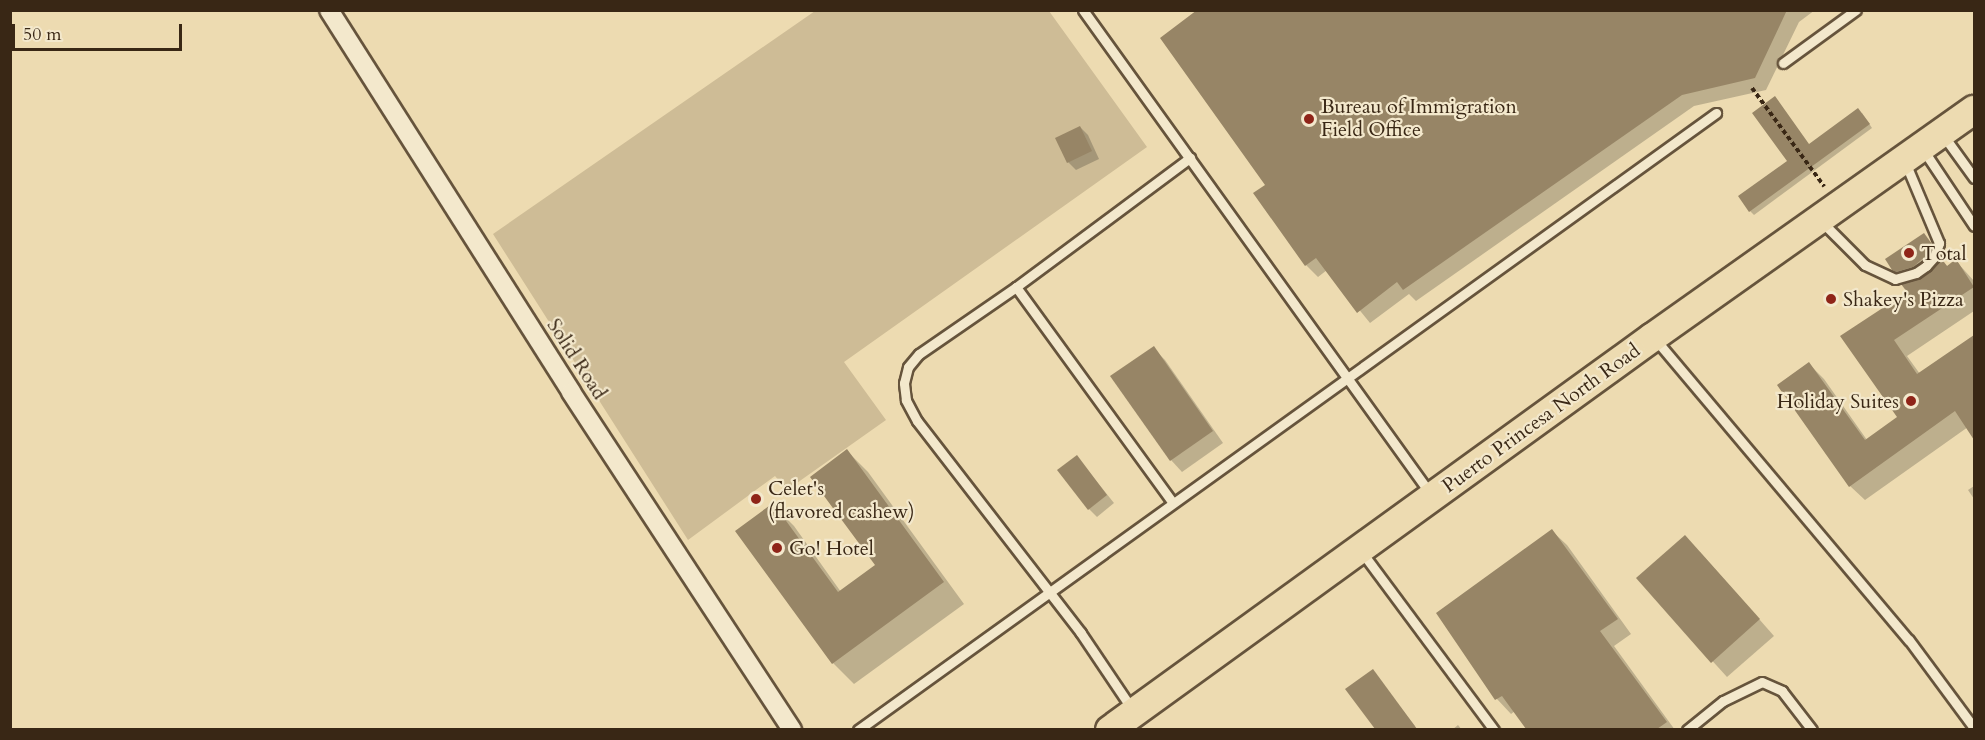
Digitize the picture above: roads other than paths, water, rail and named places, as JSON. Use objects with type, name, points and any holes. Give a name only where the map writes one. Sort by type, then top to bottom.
[{"type":"main road","name":"Puerto Princesa North Road","points":[[1110,729],[1653,337],[1974,110]]},
{"type":"street","name":"Solid Road","points":[[329,10],[571,392],[792,729]]},
{"type":"lane","points":[[1083,10],[1433,497]]},
{"type":"lane","points":[[1783,63],[1856,10]]},
{"type":"lane","points":[[858,729],[1346,376],[1716,113]]},
{"type":"lane","points":[[1923,147],[1974,178]]},
{"type":"lane","points":[[1829,212],[1865,265],[1895,279],[1916,273],[1934,257],[1939,243],[1923,147]]},
{"type":"lane","points":[[1923,147],[1974,226]]},
{"type":"lane","points":[[1135,713],[1049,590],[917,421],[906,400],[904,383],[908,367],[919,354],[1016,287],[1190,158]]},
{"type":"lane","points":[[1016,287],[1172,501]]},
{"type":"lane","points":[[1653,337],[1909,640],[1974,728]]},
{"type":"lane","points":[[1360,550],[1494,729]]},
{"type":"lane","points":[[1687,729],[1723,701],[1762,682],[1782,691],[1812,729]]},
{"type":"place","name":"Bureau of Immigration Field Office","points":[[1309,119]]},
{"type":"place","name":"Total","points":[[1909,253]]},
{"type":"place","name":"Shakey's Pizza","points":[[1831,299]]},
{"type":"place","name":"Holiday Suites","points":[[1911,401]]},
{"type":"place","name":"Celet's (flavored cashew)","points":[[756,499]]},
{"type":"place","name":"Go! Hotel","points":[[777,548]]}]
